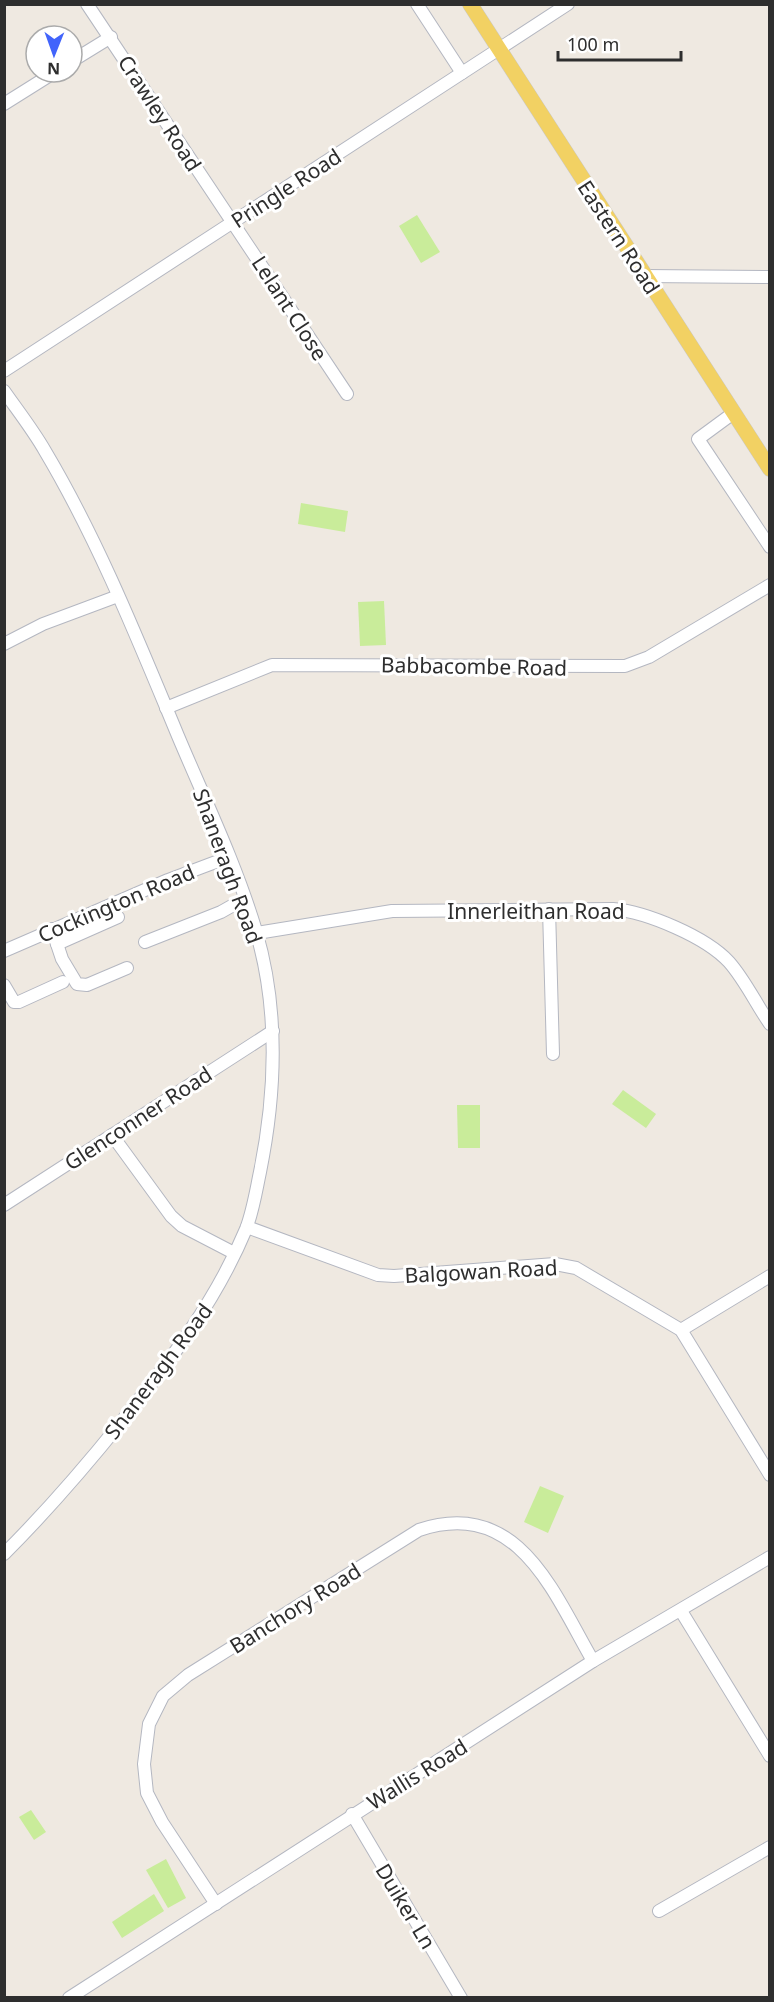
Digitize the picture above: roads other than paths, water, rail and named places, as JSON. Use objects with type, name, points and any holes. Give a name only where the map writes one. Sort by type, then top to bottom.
[{"type":"main road","name":"Eastern Road","points":[[470,4],[732,414],[770,469]]},
{"type":"street","name":"Crawley Road","points":[[87,4],[233,222]]},
{"type":"street","points":[[417,4],[462,73]]},
{"type":"street","name":"Pringle Road","points":[[4,371],[568,4]]},
{"type":"street","points":[[84,54],[111,37]]},
{"type":"street","points":[[4,104],[36,84]]},
{"type":"street","name":"Lelant Close","points":[[233,222],[347,394]]},
{"type":"street","points":[[644,276],[770,277]]},
{"type":"street","name":"Shaneragh Road","points":[[4,391],[44,448],[71,498],[118,596],[229,857],[256,933],[273,1031],[273,1087],[269,1120],[247,1227],[209,1303],[167,1364],[104,1444],[4,1554]]},
{"type":"street","points":[[732,414],[698,439],[770,548]]},
{"type":"street","name":"Babbacombe Road","points":[[166,708],[273,665],[626,666],[649,657],[770,585]]},
{"type":"street","points":[[4,644],[43,624],[118,596]]},
{"type":"street","name":"Cockington Road","points":[[4,951],[168,880],[229,857]]},
{"type":"street","points":[[145,942],[221,912],[244,899]]},
{"type":"street","points":[[549,909],[554,1054]]},
{"type":"street","name":"Innerleithan Road","points":[[256,933],[392,911],[549,909],[637,911],[717,951],[729,962],[770,1024]]},
{"type":"street","points":[[57,944],[118,917]]},
{"type":"street","points":[[52,929],[62,959],[77,984],[87,985],[127,968]]},
{"type":"street","points":[[4,985],[14,1002],[19,1002],[63,982]]},
{"type":"street","name":"Glenconner Road","points":[[4,1204],[273,1031]]},
{"type":"street","points":[[112,1134],[171,1216],[182,1226],[234,1254]]},
{"type":"street","name":"Balgowan Road","points":[[247,1227],[378,1275],[394,1276],[566,1265],[576,1268],[681,1330],[770,1475]]},
{"type":"street","points":[[681,1330],[770,1276]]},
{"type":"street","name":"Banchory Road","points":[[216,1904],[162,1822],[147,1793],[144,1764],[149,1724],[163,1696],[188,1675],[419,1530],[451,1523],[491,1530],[519,1546],[541,1572],[593,1660]]},
{"type":"street","name":"Wallis Road","points":[[69,1998],[593,1660],[681,1611],[770,1557]]},
{"type":"street","points":[[681,1611],[770,1756]]},
{"type":"street","name":"Duiker Ln","points":[[352,1814],[461,1998]]},
{"type":"street","points":[[658,1911],[770,1847]]}]
